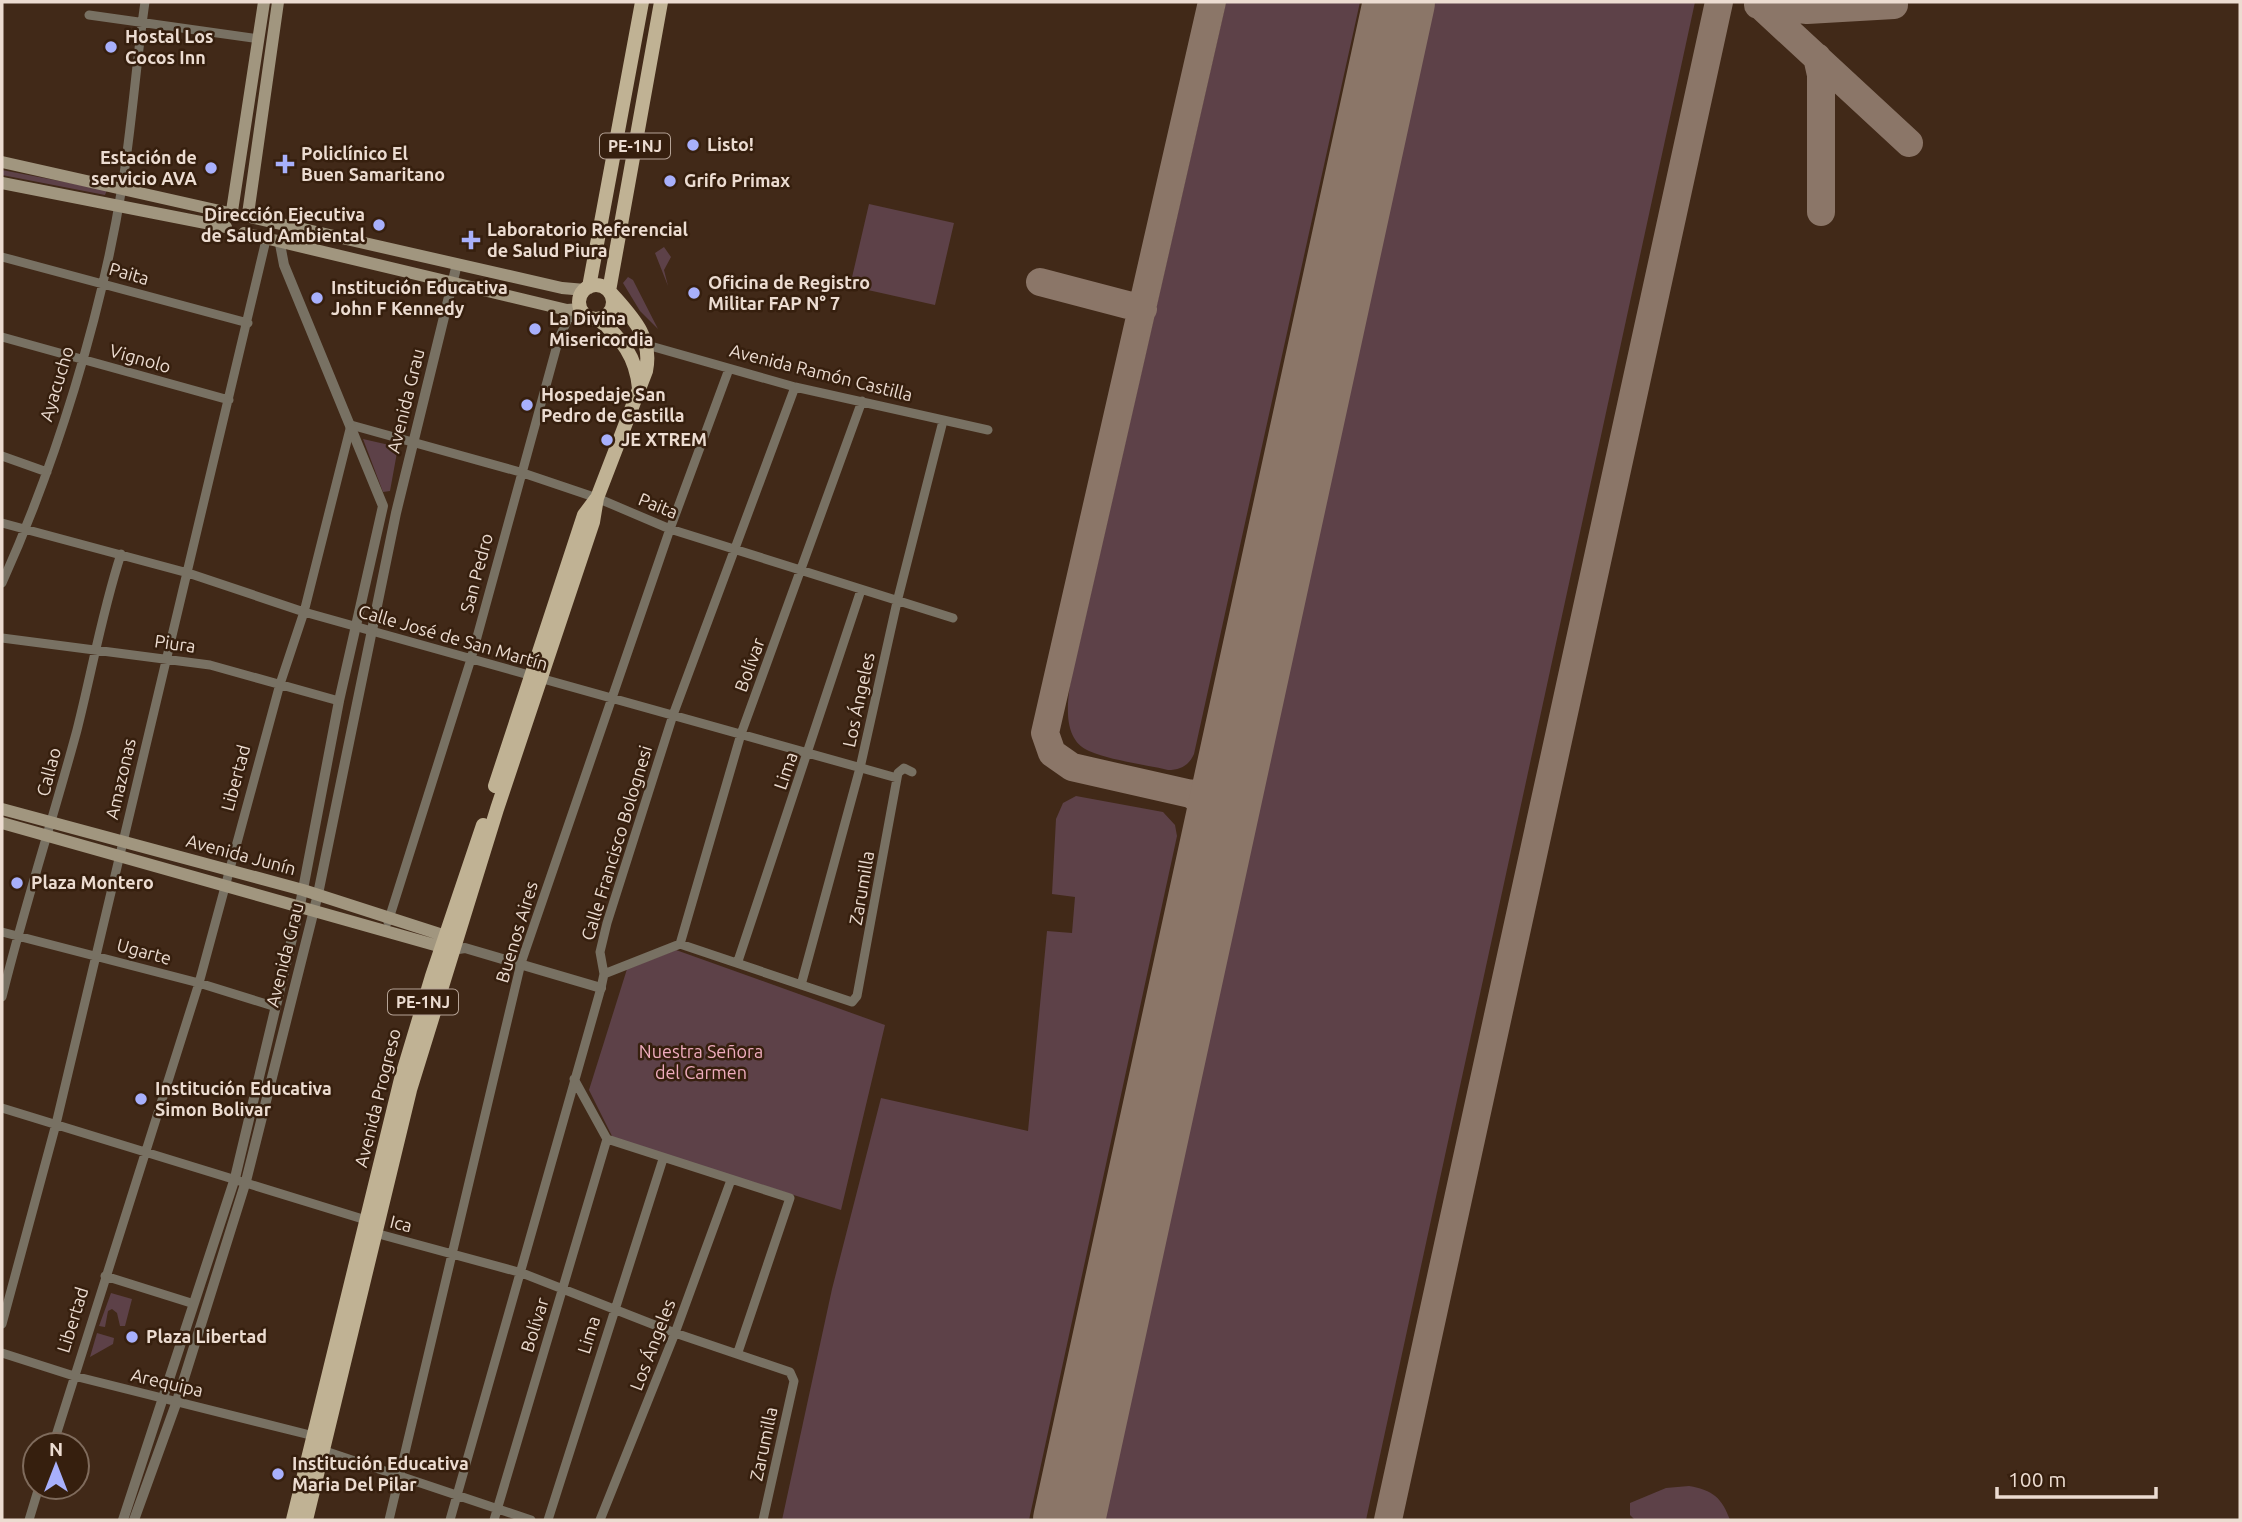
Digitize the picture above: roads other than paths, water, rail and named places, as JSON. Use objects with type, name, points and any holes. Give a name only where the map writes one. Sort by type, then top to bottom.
[{"type":"main road","points":[[226,227],[264,2]]},
{"type":"main road","points":[[244,233],[249,228],[278,2]]},
{"type":"main road","name":"PE-1NJ","points":[[581,310],[580,299],[587,288],[600,226],[642,2]]},
{"type":"main road","name":"PE-1NJ","points":[[598,319],[607,316],[613,307],[610,292],[661,2]]},
{"type":"main road","points":[[614,154],[633,157]]},
{"type":"main road","points":[[2,162],[230,212],[239,209],[249,215],[457,264],[587,288],[602,286],[641,329],[647,345]]},
{"type":"main road","points":[[2,183],[226,227],[234,234],[244,233],[280,244],[567,310],[581,310],[589,317],[598,319],[624,344],[634,362],[639,393]]},
{"type":"main road","points":[[600,226],[620,230]]},
{"type":"main road","name":"Avenida Progreso","points":[[293,1520],[318,1443],[375,1233],[410,1090],[452,944],[536,678],[584,514],[597,498],[639,393],[649,358],[647,345]]},
{"type":"main road","name":"Avenida Junín","points":[[2,809],[119,855],[386,930],[452,944]]},
{"type":"main road","name":"Avenida Junín","points":[[2,823],[122,841],[318,894],[390,917],[452,944]]},
{"type":"main road","name":"Avenida Progreso","points":[[306,1520],[318,1443],[366,1220],[401,1079],[452,944]]},
{"type":"street","name":"Ayacucho","points":[[2,583],[26,530],[47,472],[102,282],[122,189],[145,2]]},
{"type":"street","points":[[89,15],[259,39]]},
{"type":"street","name":"Amazonas","points":[[2,1324],[56,1124],[266,240]]},
{"type":"street","points":[[280,244],[284,265],[351,425]]},
{"type":"street","name":"Paita","points":[[2,257],[248,323]]},
{"type":"street","name":"Avenida Grau","points":[[134,1520],[177,1401],[241,1179],[318,894],[396,513],[457,264]]},
{"type":"street","name":"San Pedro","points":[[386,930],[471,659],[520,472],[563,327],[568,318],[581,310]]},
{"type":"street","name":"Vignolo","points":[[2,337],[229,400]]},
{"type":"street","name":"Avenida Ramón Castilla","points":[[647,345],[795,387],[988,430]]},
{"type":"street","name":"Buenos Aires","points":[[389,1520],[521,963],[670,528],[729,369]]},
{"type":"street","name":"Calle Francisco Bolognesi","points":[[450,1520],[601,988],[604,974],[600,952],[607,923],[673,715],[795,387]]},
{"type":"street","name":"Bolívar","points":[[680,944],[741,734],[862,401]]},
{"type":"street","name":"Los Ángeles","points":[[801,985],[860,768],[897,602],[943,421]]},
{"type":"street","name":"Paita","points":[[351,425],[415,440],[520,472],[597,498],[670,528],[953,618]]},
{"type":"street","name":"Avenida Grau","points":[[123,1520],[191,1303],[241,1179],[300,905],[339,701],[383,506],[351,425]]},
{"type":"street","name":"Libertad","points":[[56,1431],[199,983],[281,684],[304,612],[351,425]]},
{"type":"street","points":[[2,456],[47,472]]},
{"type":"street","name":"Calle José de San Martín","points":[[2,523],[188,573],[304,612],[897,778]]},
{"type":"street","name":"Callao","points":[[2,997],[49,829],[108,592],[121,554]]},
{"type":"street","name":"Lima","points":[[738,961],[861,590]]},
{"type":"street","name":"Piura","points":[[2,638],[166,658],[281,684],[339,701]]},
{"type":"street","points":[[897,778],[901,768],[912,772]]},
{"type":"street","name":"Zarumilla","points":[[801,985],[852,1002],[857,996],[878,894],[897,778]]},
{"type":"street","name":"Ugarte","points":[[2,932],[199,983],[276,1007]]},
{"type":"street","name":"Avenida Junín","points":[[452,944],[601,988]]},
{"type":"street","points":[[604,974],[680,944],[738,961],[801,985]]},
{"type":"street","points":[[574,1079],[607,1139],[791,1199],[738,1352]]},
{"type":"street","name":"Ica","points":[[2,1108],[241,1179],[366,1220],[375,1233],[522,1273],[675,1333],[738,1352],[793,1375]]},
{"type":"street","name":"Bolívar","points":[[494,1520],[607,1139]]},
{"type":"street","name":"Lima","points":[[548,1520],[613,1309],[663,1159]]},
{"type":"street","name":"Los Ángeles","points":[[600,1520],[675,1333],[731,1180]]},
{"type":"street","points":[[105,1276],[191,1303]]},
{"type":"street","name":"Arequipa","points":[[2,1353],[74,1376],[163,1397],[318,1443],[531,1520]]},
{"type":"street","name":"Zarumilla","points":[[763,1520],[793,1375]]},
{"type":"street","points":[[29,1520],[35,1501]]},
{"type":"place","name":"Hostal Los Cocos Inn","points":[[111,47]]},
{"type":"place","name":"Listo!","points":[[693,145]]},
{"type":"place","name":"Policlínico El Buen Samaritano","points":[[285,164]]},
{"type":"place","name":"Estación de servicio AVA","points":[[211,168]]},
{"type":"place","name":"Grifo Primax","points":[[670,181]]},
{"type":"place","name":"Dirección Ejecutiva de Salud Ambiental","points":[[379,225]]},
{"type":"place","name":"Laboratorio Referencial de Salud Piura","points":[[471,240]]},
{"type":"place","name":"Oficina de Registro Militar FAP N° 7","points":[[694,293]]},
{"type":"place","name":"Institución Educativa John F Kennedy","points":[[317,298]]},
{"type":"place","name":"La Divina Misericordia","points":[[535,329]]},
{"type":"place","name":"Hospedaje San Pedro de Castilla","points":[[527,405]]},
{"type":"place","name":"JE XTREM","points":[[607,440]]},
{"type":"place","name":"Plaza Montero","points":[[17,883]]},
{"type":"place","name":"Institución Educativa Simon Bolivar","points":[[141,1099]]},
{"type":"place","name":"Plaza Libertad","points":[[132,1337]]},
{"type":"place","name":"Institución Educativa Maria Del Pilar","points":[[278,1474]]},
{"type":"park label","name":"Nuestra Señora del Carmen","points":[[701,1062]]}]
